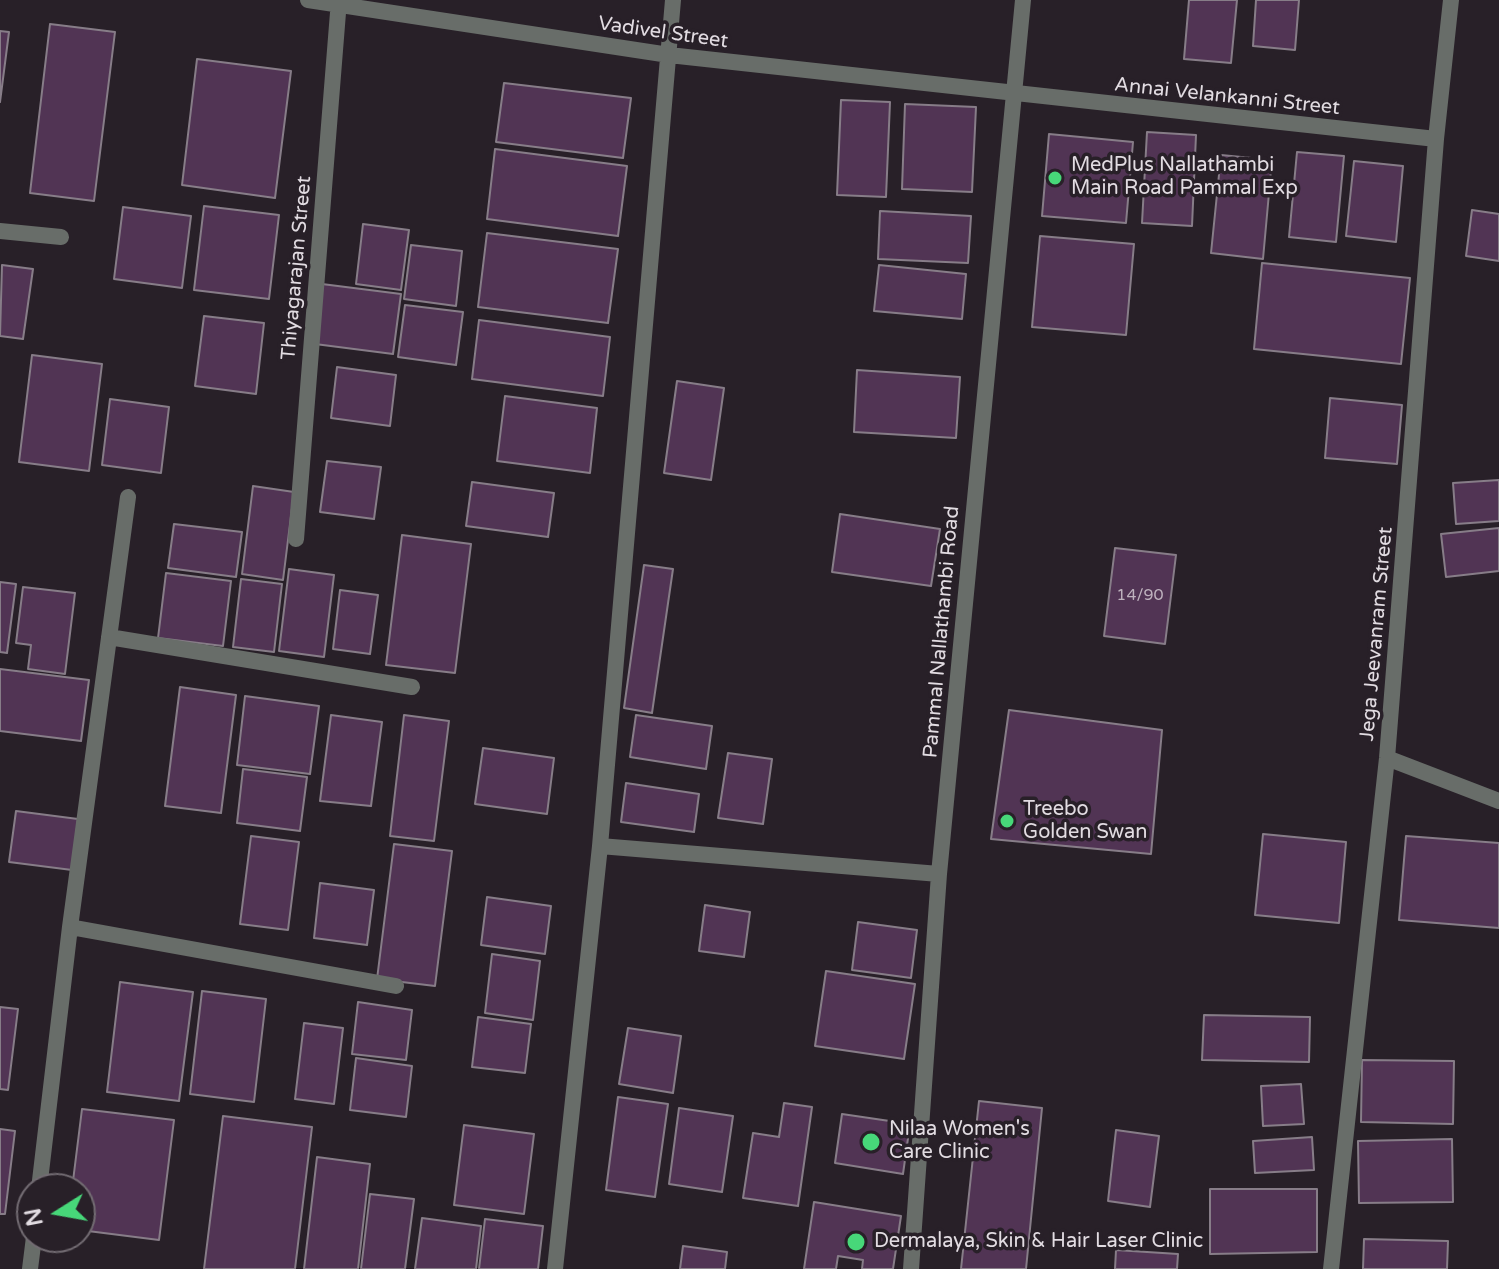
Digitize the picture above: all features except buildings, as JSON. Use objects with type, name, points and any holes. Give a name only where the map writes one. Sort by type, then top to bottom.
[{"type":"street","name":"Vadivel Street","points":[[308,0],[339,2],[669,55],[1014,94]]},
{"type":"street","points":[[555,1269],[600,846],[673,0]]},
{"type":"street","name":"Pammal Nallathambi Road","points":[[911,1269],[939,874],[1023,0]]},
{"type":"street","name":"Jega Jeevanram Street","points":[[1331,1269],[1387,758],[1436,139],[1451,0]]},
{"type":"street","name":"Thiyagarajan Street","points":[[296,539],[339,2]]},
{"type":"street","name":"Annai Velankanni Street","points":[[1014,94],[1436,139]]},
{"type":"street","points":[[0,231],[61,237]]},
{"type":"street","points":[[41,1173],[70,927],[128,497]]},
{"type":"street","points":[[109,637],[412,687]]},
{"type":"street","points":[[1387,758],[1499,801]]},
{"type":"street","points":[[600,846],[939,874]]},
{"type":"street","points":[[70,927],[396,986]]},
{"type":"place","name":"MedPlus Nallathambi Main Road Pammal Exp","points":[[1055,178]]},
{"type":"place","name":"Treebo Golden Swan","points":[[1007,821]]},
{"type":"place","name":"Nilaa Women's Care Clinic","points":[[871,1142]]},
{"type":"place","name":"Dermalaya, Skin & Hair Laser Clinic","points":[[856,1242]]}]
